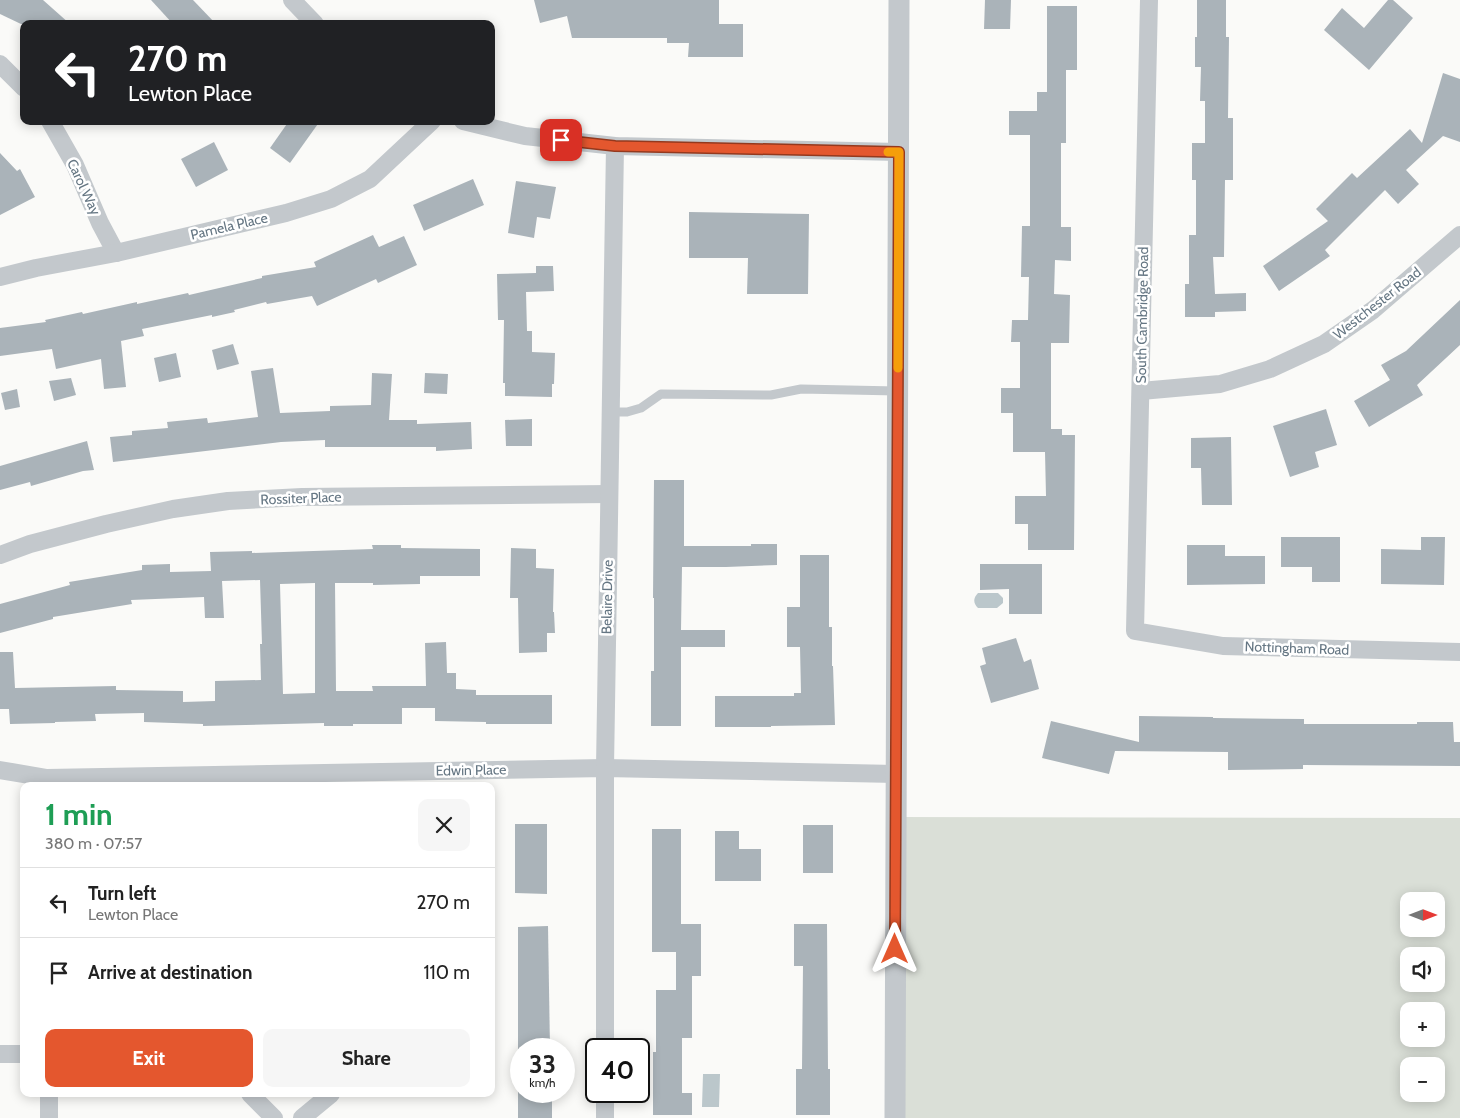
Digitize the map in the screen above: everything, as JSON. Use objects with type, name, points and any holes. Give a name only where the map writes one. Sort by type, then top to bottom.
[{"type":"street","points":[[292,0],[311,20]]},
{"type":"street","points":[[895,1118],[899,0]]},
{"type":"street","name":"South Cambridge Road","points":[[1135,630],[1149,0]]},
{"type":"street","points":[[0,64],[20,84]]},
{"type":"street","name":"Carol Way","points":[[52,125],[75,165],[100,223],[116,253]]},
{"type":"street","name":"Pamela Place","points":[[0,277],[36,268],[116,253],[286,213],[331,199],[370,179],[428,125]]},
{"type":"street","points":[[480,125],[525,136],[615,146],[899,152]]},
{"type":"street","name":"Belaire Drive","points":[[605,1038],[604,768],[615,146]]},
{"type":"street","name":"Westchester Road","points":[[1141,391],[1220,384],[1270,369],[1324,344],[1373,310],[1460,235]]},
{"type":"street","name":"Rossiter Place","points":[[0,555],[30,544],[106,524],[173,509],[228,501],[302,497],[609,494]]},
{"type":"street","name":"Nottingham Road","points":[[1135,630],[1223,646],[1460,652]]},
{"type":"street","name":"Edwin Place","points":[[0,770],[47,782],[604,768],[896,774]]},
{"type":"street","points":[[0,1054],[20,1054]]},
{"type":"street","points":[[49,1097],[49,1118]]},
{"type":"street","points":[[253,1097],[274,1118]]},
{"type":"street","points":[[302,1118],[327,1097]]},
{"type":"street","points":[[605,1103],[605,1118]]},
{"type":"lane","points":[[610,412],[626,412],[641,408],[661,394],[771,395],[801,389],[898,392]]},
{"type":"shaded area","points":[[978,593],[998,593],[1003,598],[1003,603],[997,608],[978,608],[974,600]]},
{"type":"shaded area","points":[[896,817],[1460,818],[1460,1118],[894,1118]]},
{"type":"shaded area","points":[[703,1074],[720,1074],[719,1107],[702,1107]]},
{"type":"building","points":[[0,0],[43,0],[66,20],[20,20],[20,24],[0,14]]},
{"type":"building","points":[[151,0],[193,0],[212,20],[169,20]]},
{"type":"building","points":[[534,0],[719,0],[719,24],[743,24],[743,57],[688,57],[689,43],[667,43],[667,38],[572,38],[567,16],[540,23]]},
{"type":"building","points":[[985,0],[1011,0],[1010,29],[984,29]]},
{"type":"building","points":[[1197,0],[1226,0],[1226,37],[1229,37],[1228,118],[1233,118],[1233,180],[1225,180],[1224,257],[1213,257],[1215,294],[1246,293],[1246,311],[1215,312],[1215,317],[1185,317],[1185,284],[1189,284],[1189,235],[1196,235],[1196,180],[1192,180],[1192,143],[1205,143],[1205,101],[1200,101],[1201,67],[1195,67]]},
{"type":"building","points":[[1388,0],[1393,0],[1413,18],[1369,70],[1324,30],[1342,8],[1364,28]]},
{"type":"building","points":[[1047,6],[1077,6],[1077,70],[1066,70],[1066,143],[1061,143],[1061,227],[1071,227],[1071,261],[1055,260],[1054,294],[1070,295],[1069,343],[1051,343],[1051,429],[1062,429],[1062,435],[1075,435],[1074,550],[1028,550],[1028,524],[1015,524],[1015,496],[1046,496],[1045,452],[1013,452],[1013,413],[1001,413],[1001,388],[1020,388],[1020,342],[1011,342],[1012,320],[1028,320],[1029,277],[1021,277],[1022,226],[1030,226],[1030,135],[1009,135],[1009,111],[1037,111],[1037,92],[1047,92]]},
{"type":"building","points":[[1443,73],[1460,79],[1460,142],[1443,136],[1406,170],[1419,184],[1398,204],[1385,190],[1325,250],[1330,256],[1279,291],[1263,266],[1328,221],[1316,209],[1352,173],[1357,178],[1410,129],[1422,143]]},
{"type":"building","points":[[286,125],[317,125],[290,163],[270,148]]},
{"type":"building","points":[[214,142],[228,170],[196,187],[181,159]]},
{"type":"building","points":[[0,153],[17,171],[20,169],[35,197],[0,215]]},
{"type":"building","points":[[473,179],[484,205],[424,231],[413,205]]},
{"type":"building","points":[[516,181],[556,187],[550,219],[537,217],[534,238],[508,233]]},
{"type":"building","points":[[689,212],[809,214],[808,294],[747,294],[748,258],[689,258]]},
{"type":"building","points":[[373,235],[379,247],[404,236],[417,265],[378,283],[376,279],[317,306],[312,296],[267,304],[266,302],[234,310],[235,312],[142,329],[144,336],[121,341],[126,387],[104,389],[101,359],[56,369],[52,349],[0,356],[0,328],[46,322],[45,320],[82,312],[83,314],[188,293],[189,295],[262,278],[262,276],[316,267],[314,262]]},
{"type":"building","points":[[536,266],[553,266],[554,291],[526,292],[527,331],[532,331],[532,352],[555,353],[552,397],[505,396],[505,383],[503,383],[504,320],[498,320],[497,274],[536,273]]},
{"type":"building","points":[[1460,300],[1460,345],[1417,385],[1423,395],[1369,427],[1354,401],[1390,380],[1381,365],[1406,351]]},
{"type":"building","points":[[233,344],[239,364],[217,370],[212,350]]},
{"type":"building","points":[[176,353],[181,377],[159,382],[154,358]]},
{"type":"building","points":[[273,368],[280,413],[330,411],[330,406],[371,405],[372,373],[392,374],[389,420],[417,420],[417,424],[471,422],[472,449],[436,451],[436,447],[325,447],[325,440],[281,442],[113,462],[110,437],[132,435],[132,431],[168,428],[167,422],[207,418],[208,423],[258,417],[251,371]]},
{"type":"building","points":[[425,373],[448,374],[447,394],[424,393]]},
{"type":"building","points":[[71,378],[76,395],[54,401],[49,381]]},
{"type":"building","points":[[17,389],[20,407],[5,410],[1,393]]},
{"type":"building","points":[[1326,409],[1337,445],[1315,452],[1319,467],[1290,477],[1273,426]]},
{"type":"building","points":[[532,419],[532,446],[506,446],[505,420]]},
{"type":"building","points":[[1231,437],[1232,505],[1202,505],[1201,468],[1191,468],[1191,438]]},
{"type":"building","points":[[87,441],[94,470],[83,471],[31,486],[30,482],[0,490],[0,466]]},
{"type":"building","points":[[654,480],[684,480],[684,546],[777,544],[777,565],[682,567],[681,630],[725,630],[725,647],[681,647],[681,726],[651,726],[651,671],[654,671]]},
{"type":"building","points":[[1281,537],[1340,537],[1340,582],[1312,582],[1312,567],[1281,567]]},
{"type":"building","points":[[1421,537],[1445,537],[1444,585],[1381,584],[1381,549],[1421,550]]},
{"type":"building","points":[[372,545],[401,545],[401,548],[480,549],[480,576],[420,576],[420,584],[373,585],[373,583],[335,583],[336,691],[373,691],[372,686],[426,686],[425,643],[446,642],[447,673],[456,673],[456,689],[476,690],[476,695],[552,695],[552,724],[486,724],[486,722],[435,721],[435,708],[402,708],[402,724],[353,724],[353,726],[324,726],[324,723],[203,726],[203,724],[144,722],[144,713],[95,714],[96,721],[10,724],[9,709],[0,709],[0,652],[13,652],[15,688],[116,686],[116,690],[183,691],[183,702],[215,701],[215,681],[261,680],[260,644],[262,644],[260,580],[222,581],[224,618],[205,618],[204,597],[131,600],[132,604],[53,617],[53,619],[0,633],[0,604],[70,585],[69,582],[142,570],[142,565],[170,564],[170,572],[211,571],[210,552],[252,551],[252,553],[373,549]],"holes":[[[315,583],[315,693],[283,694],[280,584]]]},
{"type":"building","points":[[1187,545],[1225,545],[1225,556],[1265,556],[1265,584],[1187,585]]},
{"type":"building","points":[[511,548],[536,549],[536,568],[554,569],[553,612],[555,633],[547,633],[547,652],[519,653],[518,598],[510,598]]},
{"type":"building","points":[[800,555],[829,555],[829,627],[832,627],[835,725],[715,727],[715,696],[794,696],[794,693],[801,693],[800,647],[787,647],[787,607],[800,607]]},
{"type":"building","points":[[980,564],[1042,564],[1042,614],[1009,614],[1009,589],[980,590]]},
{"type":"building","points":[[1016,638],[1024,662],[1031,659],[1039,689],[991,703],[980,666],[986,664],[982,648]]},
{"type":"building","points":[[1139,716],[1304,719],[1304,724],[1417,724],[1417,722],[1453,722],[1454,742],[1460,742],[1460,766],[1303,765],[1303,769],[1228,770],[1228,752],[1115,751],[1109,774],[1042,758],[1051,721],[1139,742]]},
{"type":"building","points":[[515,824],[547,824],[547,894],[515,893]]},
{"type":"building","points":[[803,825],[833,825],[833,873],[803,873]]},
{"type":"building","points":[[652,829],[681,829],[681,924],[701,924],[701,976],[692,976],[692,1038],[682,1038],[682,1093],[692,1093],[692,1115],[653,1115],[653,1052],[656,1052],[656,990],[676,990],[676,952],[652,952]]},
{"type":"building","points":[[715,831],[739,831],[739,849],[761,849],[761,881],[715,881]]},
{"type":"building","points":[[794,924],[827,924],[830,1115],[796,1115],[796,1069],[802,1069],[803,966],[794,966]]},
{"type":"building","points":[[548,926],[550,1038],[518,1038],[518,927]]},
{"type":"building","points":[[518,1103],[552,1103],[552,1118],[518,1118]]},
{"type":"slow traffic","points":[[888,152],[899,152],[898,368]]},
{"type":"route","points":[[561,140],[615,146],[899,152],[895,949]]}]
